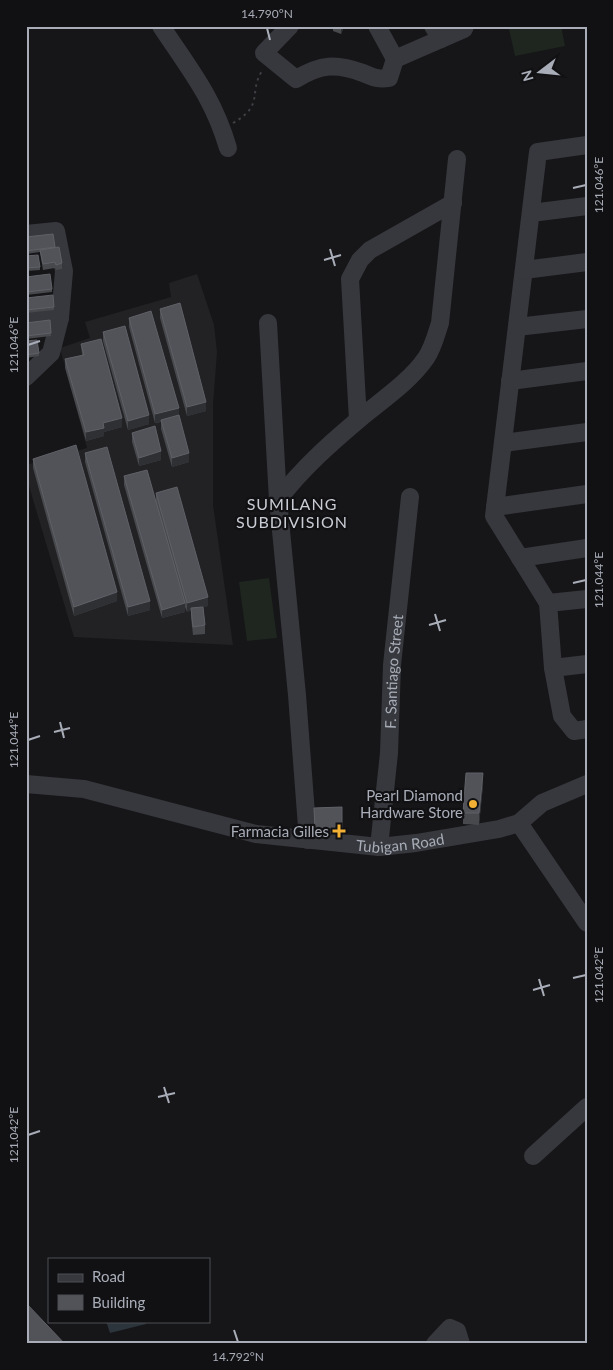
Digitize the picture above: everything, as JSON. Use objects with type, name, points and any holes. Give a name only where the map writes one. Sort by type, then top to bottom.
[{"type":"street","points":[[161,26],[191,67],[223,129],[228,148]]},
{"type":"street","points":[[290,26],[264,53],[296,79],[325,65],[347,67],[380,80],[389,78],[395,59],[437,32],[465,26]]},
{"type":"street","points":[[377,26],[395,59]]},
{"type":"street","points":[[587,145],[538,152],[494,516],[548,603],[553,668],[562,716],[574,731],[587,728]]},
{"type":"street","points":[[278,500],[306,467],[412,373],[426,358],[434,342],[442,306],[457,159]]},
{"type":"street","points":[[358,420],[350,279],[360,260],[370,250],[453,203]]},
{"type":"street","points":[[531,212],[587,206]]},
{"type":"street","points":[[26,234],[56,231],[64,271],[60,318],[51,353],[26,377]]},
{"type":"street","points":[[524,270],[587,262]]},
{"type":"street","points":[[26,321],[60,318]]},
{"type":"street","points":[[517,327],[587,319]]},
{"type":"street","points":[[268,323],[278,500],[297,695],[308,840]]},
{"type":"street","points":[[510,381],[587,371]]},
{"type":"street","points":[[503,443],[587,432]]},
{"type":"street","points":[[495,506],[587,494]]},
{"type":"street","name":"F. Santiago Street","points":[[378,847],[389,753],[392,665],[410,497]]},
{"type":"street","points":[[520,558],[587,548]]},
{"type":"street","points":[[548,603],[587,599]]},
{"type":"street","points":[[553,668],[587,664]]},
{"type":"street","name":"Tubigan Road","points":[[26,784],[84,789],[256,834],[378,847],[416,843],[499,829],[518,823],[542,802],[587,784]]},
{"type":"street","points":[[518,823],[587,923]]},
{"type":"street","points":[[533,1156],[587,1107]]},
{"type":"street","points":[[435,1344],[450,1328],[457,1331],[461,1344]]},
{"type":"path","points":[[223,129],[239,119],[254,104],[261,73],[272,61]]},
{"type":"shaded area","points":[[520,26],[561,26],[565,46],[515,56],[509,29]]},
{"type":"shaded area","points":[[197,274],[214,325],[217,352],[213,405],[213,505],[233,645],[74,637],[26,476],[26,465],[87,448],[60,348],[90,338],[85,322],[171,297],[169,283]]},
{"type":"shaded area","points":[[269,578],[277,638],[247,641],[239,582]]},
{"type":"shaded area","points":[[106,1322],[145,1322],[146,1324],[110,1333]]},
{"type":"building","points":[[53,234],[55,247],[26,251],[26,237]]},
{"type":"building","points":[[59,247],[62,263],[56,265],[55,262],[43,264],[40,250]]},
{"type":"building","points":[[38,255],[40,267],[26,268],[26,256]]},
{"type":"building","points":[[50,274],[52,289],[26,292],[26,277]]},
{"type":"building","points":[[53,295],[54,307],[26,310],[26,298]]},
{"type":"building","points":[[180,303],[206,402],[187,407],[160,309]]},
{"type":"building","points":[[151,311],[179,408],[155,414],[129,318]]},
{"type":"building","points":[[50,320],[51,333],[26,336],[26,323]]},
{"type":"building","points":[[125,326],[149,415],[128,421],[103,332]]},
{"type":"building","points":[[101,339],[122,418],[103,423],[104,428],[86,432],[65,359],[84,355],[81,344]]},
{"type":"building","points":[[37,340],[39,353],[26,355],[26,341]]},
{"type":"building","points":[[179,415],[189,453],[172,458],[161,420]]},
{"type":"building","points":[[155,426],[161,451],[139,458],[132,433]]},
{"type":"building","points":[[76,445],[117,592],[74,607],[33,459]]},
{"type":"building","points":[[107,447],[150,601],[128,607],[85,453]]},
{"type":"building","points":[[147,470],[185,603],[162,610],[124,476]]},
{"type":"building","points":[[177,487],[208,597],[187,603],[156,493]]},
{"type":"building","points":[[203,607],[205,625],[193,627],[191,608]]},
{"type":"building","name":"Pearl Diamond Hardware Store","points":[[466,773],[483,773],[479,813],[463,813]]},
{"type":"building","points":[[342,807],[342,828],[315,828],[314,808]]},
{"type":"building","points":[[26,1303],[65,1344],[26,1344]]},
{"type":"place","name":"Pearl Diamond Hardware Store","points":[[473,804]]},
{"type":"place","name":"Farmacia Gilles","points":[[339,831]]},
{"type":"district","name":"SUMILANG SUBDIVISION","points":[[292,512]]}]
